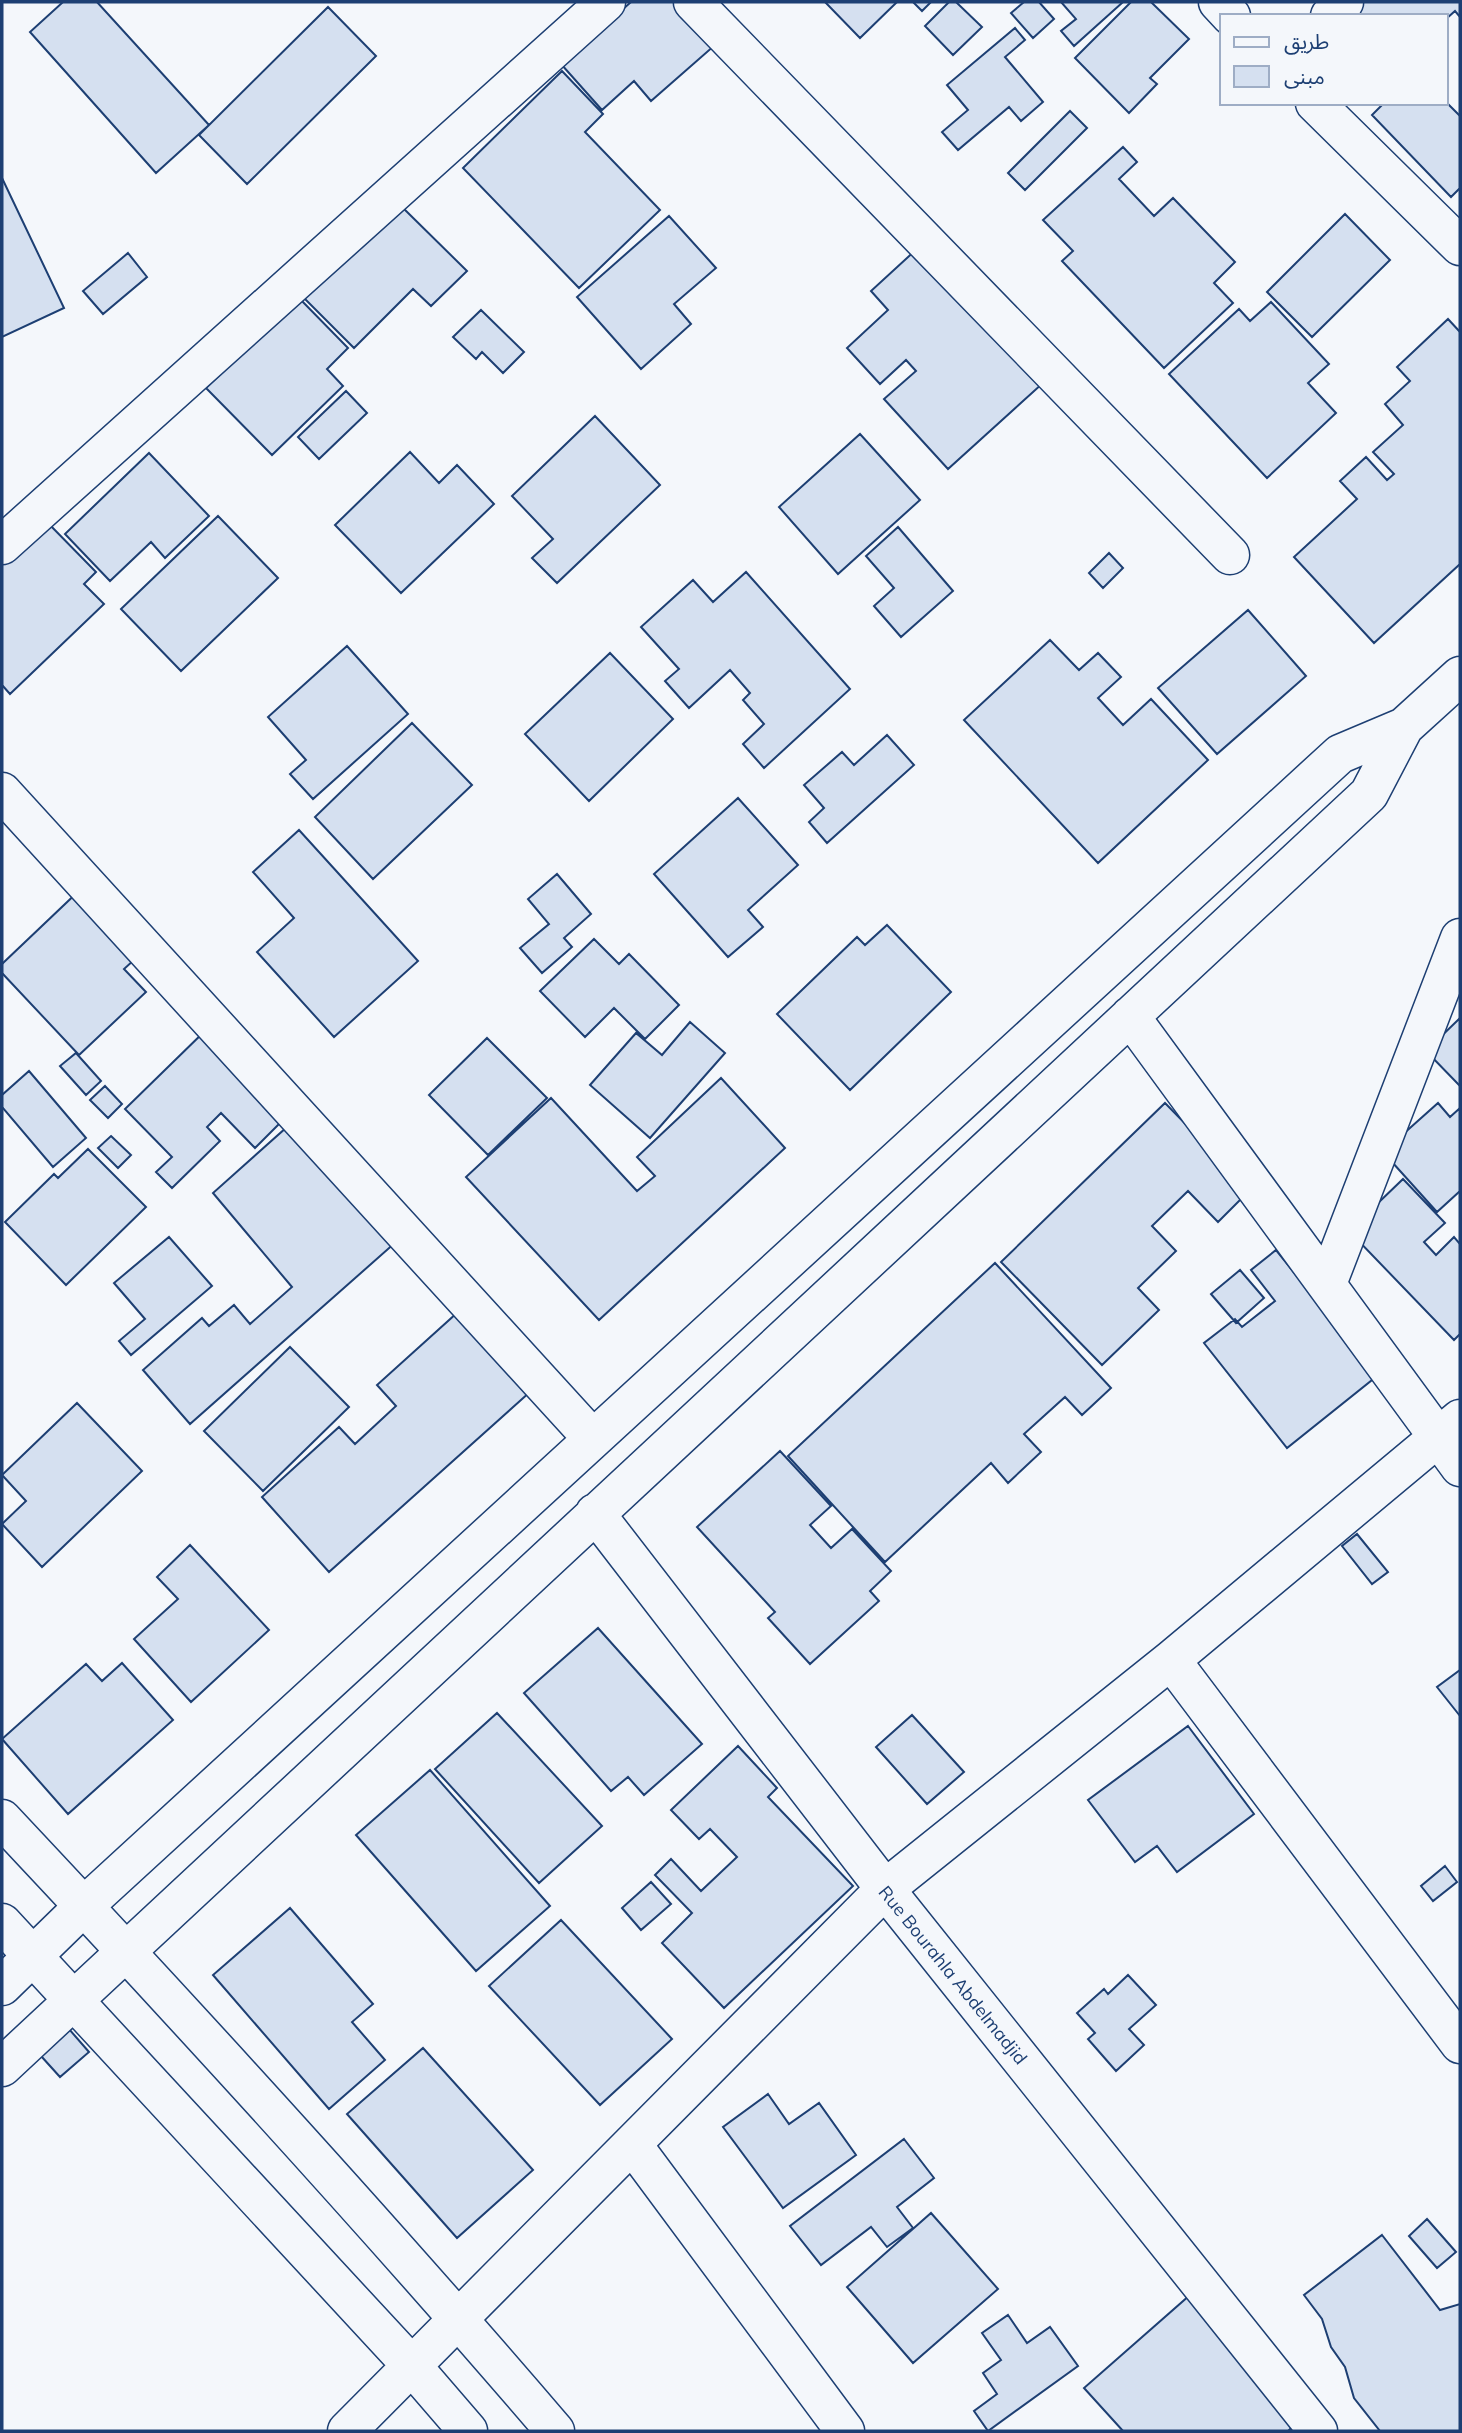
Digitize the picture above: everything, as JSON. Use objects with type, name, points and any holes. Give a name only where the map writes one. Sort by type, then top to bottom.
[{"type":"street","points":[[2,545],[606,2]]},
{"type":"street","points":[[693,2],[1230,555]]},
{"type":"street","points":[[1317,105],[1459,243]]},
{"type":"street","points":[[2,2067],[1368,794],[1404,727],[1460,676]]},
{"type":"street","points":[[2,1986],[34,1958],[84,1906],[1340,754],[1404,727]]},
{"type":"street","points":[[2,792],[593,1439]]},
{"type":"street","points":[[1327,1284],[1460,937]]},
{"type":"street","points":[[347,2431],[885,1889],[1171,1660],[1453,1441],[1327,1284],[1130,1016]]},
{"type":"street","name":"Rue Bourahla Abdelmadjid","points":[[595,1513],[885,1889],[1318,2431]]},
{"type":"street","points":[[1171,1660],[1460,2044]]},
{"type":"street","points":[[2,1819],[126,1949],[459,2319],[555,2431]]},
{"type":"street","points":[[2,1923],[412,2366],[468,2431]]},
{"type":"street","points":[[632,2144],[845,2431]]},
{"type":"building","points":[[63,2],[97,2],[209,125],[156,173],[30,32]]},
{"type":"building","points":[[631,2],[677,2],[715,45],[651,101],[634,81],[602,110],[561,64]]},
{"type":"building","points":[[825,2],[897,2],[860,38]]},
{"type":"building","points":[[913,2],[931,2],[922,11]]},
{"type":"building","points":[[949,2],[956,2],[982,27],[953,55],[925,26]]},
{"type":"building","points":[[1024,2],[1039,2],[1054,19],[1033,38],[1011,13]]},
{"type":"building","points":[[1061,2],[1123,2],[1074,46],[1061,31],[1076,19]]},
{"type":"building","points":[[1131,2],[1151,2],[1189,39],[1150,78],[1157,84],[1129,113],[1075,58]]},
{"type":"building","points":[[1353,2],[1460,2],[1460,17],[1455,11],[1448,17],[1448,14],[1339,14]]},
{"type":"building","points":[[328,7],[376,56],[247,184],[199,135]]},
{"type":"building","points":[[1015,28],[1025,40],[1005,57],[1043,102],[1021,121],[1009,107],[958,150],[942,132],[968,110],[947,85]]},
{"type":"building","points":[[562,71],[603,114],[585,132],[660,210],[579,288],[463,168]]},
{"type":"building","points":[[1448,104],[1460,116],[1460,188],[1451,197],[1372,115],[1382,105]]},
{"type":"building","points":[[1070,111],[1087,128],[1025,190],[1008,173]]},
{"type":"building","points":[[1123,147],[1137,162],[1119,179],[1154,216],[1173,198],[1235,262],[1214,283],[1233,303],[1164,368],[1062,261],[1073,251],[1043,220]]},
{"type":"building","points":[[2,178],[64,308],[2,337]]},
{"type":"building","points":[[398,203],[467,271],[431,306],[413,289],[354,348],[304,298]]},
{"type":"building","points":[[1345,214],[1390,260],[1312,337],[1267,292]]},
{"type":"building","points":[[669,216],[716,268],[674,304],[691,324],[641,369],[577,297]]},
{"type":"building","points":[[919,247],[1043,383],[948,469],[884,399],[916,371],[906,360],[880,384],[847,348],[888,310],[871,291]]},
{"type":"building","points":[[128,253],[147,277],[103,314],[83,291]]},
{"type":"building","points":[[299,298],[348,348],[327,369],[343,386],[272,455],[206,388]]},
{"type":"building","points":[[1271,302],[1329,364],[1308,383],[1336,413],[1267,478],[1169,374],[1239,309],[1250,321]]},
{"type":"building","points":[[481,310],[524,352],[503,373],[482,352],[476,359],[453,337]]},
{"type":"building","points":[[1448,319],[1460,332],[1460,564],[1374,643],[1294,557],[1357,499],[1340,481],[1366,457],[1387,480],[1394,474],[1373,452],[1403,425],[1385,404],[1410,381],[1397,367]]},
{"type":"building","points":[[346,391],[367,413],[319,459],[298,437]]},
{"type":"building","points":[[595,416],[660,485],[557,583],[532,558],[553,539],[512,496]]},
{"type":"building","points":[[860,434],[920,500],[838,574],[779,507]]},
{"type":"building","points":[[410,452],[439,483],[457,465],[494,504],[401,593],[335,525]]},
{"type":"building","points":[[149,453],[209,516],[165,558],[151,542],[110,581],[65,534]]},
{"type":"building","points":[[218,516],[278,578],[181,671],[121,609]]},
{"type":"building","points":[[46,521],[96,572],[84,584],[104,604],[10,694],[2,685],[2,564]]},
{"type":"building","points":[[898,527],[953,591],[901,637],[874,606],[894,588],[866,556]]},
{"type":"building","points":[[1109,553],[1123,568],[1103,588],[1089,573]]},
{"type":"building","points":[[746,572],[850,689],[764,768],[743,744],[764,724],[743,700],[750,693],[730,670],[689,708],[665,681],[679,669],[641,627],[693,580],[713,602]]},
{"type":"building","points":[[1248,610],[1306,676],[1217,754],[1158,688]]},
{"type":"building","points":[[1050,640],[1079,670],[1098,653],[1121,677],[1098,698],[1123,725],[1151,699],[1208,760],[1098,863],[964,720]]},
{"type":"building","points":[[347,646],[408,714],[313,799],[290,774],[306,760],[268,717]]},
{"type":"building","points":[[610,653],[673,719],[589,801],[525,734]]},
{"type":"building","points":[[412,723],[472,785],[373,879],[315,817]]},
{"type":"building","points":[[887,735],[914,765],[827,843],[809,822],[824,808],[804,785],[842,752],[854,765]]},
{"type":"building","points":[[738,798],[798,865],[748,910],[763,927],[728,957],[654,874]]},
{"type":"building","points":[[299,830],[418,961],[334,1037],[257,952],[294,918],[253,872]]},
{"type":"building","points":[[557,874],[591,914],[564,938],[572,947],[542,973],[520,948],[549,924],[528,899]]},
{"type":"building","points":[[84,886],[145,950],[124,969],[146,992],[79,1055],[2,973],[2,964]]},
{"type":"building","points":[[887,925],[951,992],[850,1090],[777,1014],[857,937],[865,945]]},
{"type":"building","points":[[594,939],[619,964],[629,954],[679,1005],[645,1039],[614,1008],[585,1037],[540,991]]},
{"type":"building","points":[[1460,1018],[1460,1086],[1426,1051]]},
{"type":"building","points":[[690,1022],[725,1053],[650,1138],[590,1085],[636,1033],[662,1055]]},
{"type":"building","points":[[209,1027],[292,1111],[255,1148],[221,1113],[207,1127],[220,1141],[172,1188],[156,1172],[172,1157],[125,1109]]},
{"type":"building","points":[[487,1038],[547,1098],[488,1155],[429,1095]]},
{"type":"building","points":[[76,1053],[101,1081],[86,1095],[60,1066]]},
{"type":"building","points":[[29,1071],[86,1138],[53,1167],[2,1107],[2,1095]]},
{"type":"building","points":[[721,1078],[785,1148],[599,1320],[466,1177],[551,1098],[637,1191],[655,1176],[637,1157]]},
{"type":"building","points":[[105,1086],[122,1104],[108,1118],[90,1100]]},
{"type":"building","points":[[1165,1103],[1250,1190],[1218,1222],[1188,1191],[1152,1226],[1176,1251],[1138,1288],[1159,1310],[1102,1365],[1001,1262]]},
{"type":"building","points":[[1438,1103],[1450,1117],[1460,1108],[1460,1191],[1437,1212],[1383,1152]]},
{"type":"building","points":[[296,1119],[405,1234],[190,1424],[143,1370],[202,1318],[209,1326],[234,1305],[250,1324],[292,1287],[213,1193]]},
{"type":"building","points":[[111,1136],[131,1155],[118,1168],[98,1148]]},
{"type":"building","points":[[88,1149],[146,1207],[66,1285],[5,1222],[54,1174],[58,1178]]},
{"type":"building","points":[[1403,1179],[1445,1223],[1424,1242],[1436,1255],[1454,1237],[1460,1244],[1460,1334],[1454,1340],[1349,1231]]},
{"type":"building","points":[[169,1237],[212,1286],[131,1355],[119,1341],[145,1319],[114,1283]]},
{"type":"building","points":[[1276,1250],[1377,1376],[1287,1448],[1204,1343],[1235,1319],[1242,1327],[1275,1301],[1251,1270]]},
{"type":"building","points":[[995,1263],[1111,1388],[1082,1415],[1065,1397],[1024,1434],[1041,1452],[1008,1483],[991,1463],[885,1562],[788,1456]]},
{"type":"building","points":[[1240,1270],[1264,1298],[1236,1323],[1211,1294]]},
{"type":"building","points":[[468,1303],[540,1383],[329,1572],[262,1497],[339,1427],[355,1444],[396,1406],[377,1385]]},
{"type":"building","points":[[290,1347],[349,1407],[263,1491],[204,1431]]},
{"type":"building","points":[[77,1403],[142,1471],[42,1567],[2,1524],[26,1501],[2,1475]]},
{"type":"building","points":[[780,1451],[831,1506],[810,1525],[831,1548],[852,1529],[891,1571],[870,1591],[879,1601],[810,1664],[768,1618],[775,1612],[697,1527]]},
{"type":"building","points":[[1357,1534],[1388,1572],[1372,1584],[1342,1546]]},
{"type":"building","points":[[190,1545],[269,1630],[191,1702],[134,1639],[178,1599],[157,1577]]},
{"type":"building","points":[[598,1628],[702,1744],[644,1795],[628,1777],[611,1791],[524,1693]]},
{"type":"building","points":[[122,1663],[173,1720],[68,1814],[2,1739],[86,1664],[102,1681]]},
{"type":"building","points":[[1460,1670],[1460,1716],[1437,1687]]},
{"type":"building","points":[[497,1713],[602,1826],[539,1883],[435,1769]]},
{"type":"building","points":[[912,1715],[964,1772],[927,1804],[876,1747]]},
{"type":"building","points":[[1188,1726],[1254,1814],[1177,1872],[1157,1846],[1135,1862],[1088,1800]]},
{"type":"building","points":[[738,1746],[777,1788],[768,1797],[853,1886],[724,2008],[662,1943],[692,1913],[655,1875],[671,1859],[701,1891],[737,1857],[710,1829],[699,1839],[671,1810]]},
{"type":"building","points":[[430,1770],[550,1906],[476,1971],[356,1835]]},
{"type":"building","points":[[1445,1866],[1457,1882],[1433,1901],[1421,1886]]},
{"type":"building","points":[[651,1882],[671,1904],[641,1930],[622,1908]]},
{"type":"building","points":[[290,1908],[373,2004],[352,2022],[385,2060],[329,2109],[213,1975]]},
{"type":"building","points":[[561,1920],[672,2039],[600,2105],[489,1986]]},
{"type":"building","points":[[1128,1975],[1156,2005],[1129,2029],[1144,2045],[1116,2071],[1088,2039],[1095,2033],[1077,2013],[1104,1989],[1108,1994]]},
{"type":"building","points":[[62,2021],[89,2052],[60,2077],[32,2046]]},
{"type":"building","points":[[423,2048],[533,2170],[457,2238],[347,2114]]},
{"type":"building","points":[[768,2094],[789,2124],[819,2103],[856,2155],[783,2208],[723,2127]]},
{"type":"building","points":[[904,2139],[934,2178],[897,2207],[913,2228],[887,2247],[871,2227],[821,2265],[790,2226]]},
{"type":"building","points":[[931,2213],[998,2289],[913,2363],[847,2287]]},
{"type":"building","points":[[1427,2219],[1456,2252],[1437,2268],[1409,2236]]},
{"type":"building","points":[[1382,2235],[1440,2310],[1460,2304],[1460,2431],[1380,2431],[1354,2398],[1345,2367],[1331,2347],[1322,2319],[1304,2295]]},
{"type":"building","points":[[1190,2295],[1300,2420],[1288,2431],[1123,2431],[1084,2388]]},
{"type":"building","points":[[1008,2315],[1027,2343],[1050,2327],[1078,2366],[988,2431],[974,2411],[997,2394],[983,2373],[1001,2360],[982,2333]]}]
